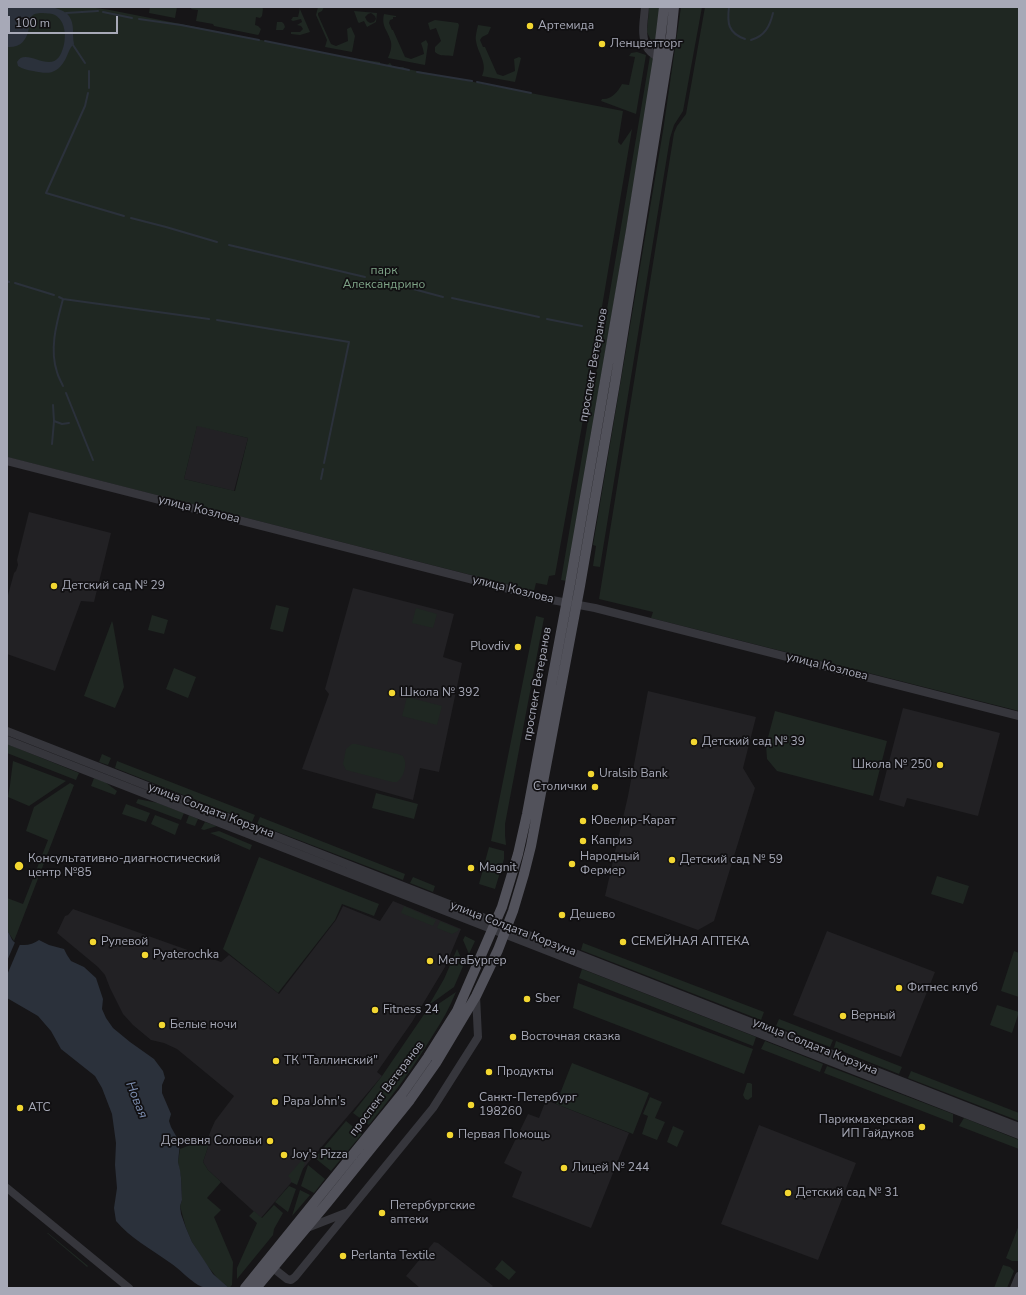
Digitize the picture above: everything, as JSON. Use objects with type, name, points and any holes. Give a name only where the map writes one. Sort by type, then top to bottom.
[{"type":"main road","name":"проспект Ветеранов","points":[[256,1288],[269,1265],[402,1094],[428,1057],[457,1011],[502,907],[518,854],[527,814],[566,603],[627,253],[658,58],[664,7]]},
{"type":"main road","name":"проспект Ветеранов","points":[[245,1288],[306,1228],[410,1100],[436,1063],[476,996],[506,930],[524,874],[531,846],[576,605],[615,383],[670,43],[674,7]]},
{"type":"street","points":[[645,7],[643,34],[645,42],[648,50],[658,58]]},
{"type":"street","name":"улица Козлова","points":[[7,461],[1019,716]]},
{"type":"street","name":"улица Солдата Корзуна","points":[[7,731],[1019,1135]]},
{"type":"street","name":"улица Солдата Корзуна","points":[[7,740],[494,925]]},
{"type":"street","name":"улица Солдата Корзуна","points":[[506,930],[1019,1127]]},
{"type":"street","points":[[269,1265],[287,1279],[291,1280],[295,1277],[432,1108],[478,1037],[476,996]]},
{"type":"street","points":[[7,1188],[129,1288]]},
{"type":"street","points":[[306,1228],[349,1212]]},
{"type":"street","points":[[1014,1288],[1019,1276]]},
{"type":"shaded area","points":[[197,425],[248,438],[234,491],[184,479]]},
{"type":"shaded area","name":"Детский сад № 29","points":[[29,512],[111,533],[94,602],[81,601],[55,671],[7,654],[7,599],[14,573],[18,565],[17,560]]},
{"type":"shaded area","name":"Школа № 392","points":[[353,588],[454,614],[443,657],[462,663],[439,772],[420,768],[413,800],[302,769],[329,694],[325,689]]},
{"type":"shaded area","points":[[648,691],[756,717],[743,768],[755,788],[714,921],[698,930],[605,896],[628,796]]},
{"type":"shaded area","name":"Школа № 250","points":[[903,708],[1000,733],[978,816],[907,798],[904,807],[879,800]]},
{"type":"shaded area","points":[[393,901],[461,929],[445,967],[412,1022],[377,1072],[382,1076],[261,1218],[208,1170],[203,1162],[208,1147],[208,1138],[215,1121],[234,1096],[177,1049],[164,1043],[151,1040],[133,1025],[123,1014],[105,975],[98,967],[57,933],[65,916],[68,915],[73,909],[221,962],[229,955],[279,994],[336,920],[343,906],[380,921]]},
{"type":"shaded area","points":[[827,931],[935,972],[901,1057],[793,1015]]},
{"type":"shaded area","name":"Лицей № 244","points":[[546,1100],[629,1133],[591,1228],[512,1197],[522,1172],[504,1163],[528,1114],[539,1118]]},
{"type":"shaded area","name":"Детский сад № 31","points":[[759,1125],[856,1163],[818,1260],[721,1224]]},
{"type":"shaded area","points":[[434,1242],[438,1243],[493,1286],[491,1288],[420,1288],[406,1276]]},
{"type":"green space","name":"парк Александрино","points":[[7,7],[89,7],[110,10],[357,59],[380,62],[380,64],[387,65],[390,63],[393,67],[403,67],[623,111],[618,142],[621,145],[632,129],[555,575],[549,576],[547,585],[536,583],[534,591],[7,457]],"holes":[[[197,426],[248,438],[235,491],[184,479]]]},
{"type":"green space","points":[[150,7],[177,7],[175,18],[149,13]]},
{"type":"green space","points":[[192,7],[262,7],[262,16],[260,18],[256,17],[255,25],[261,29],[258,35],[196,21],[198,10],[191,9]]},
{"type":"green space","points":[[318,7],[324,7],[318,15],[331,44],[336,46],[348,41],[347,29],[351,27],[355,36],[352,52],[325,47],[327,40],[316,15]]},
{"type":"green space","points":[[649,7],[660,7],[655,46],[653,45],[647,32]]},
{"type":"green space","points":[[681,7],[702,7],[683,111],[674,125],[670,138],[600,567],[593,566],[596,546],[593,545],[663,131]]},
{"type":"green space","points":[[705,7],[1019,7],[1019,711],[651,618],[653,612],[599,599],[674,133],[677,126],[686,114]]},
{"type":"green space","points":[[300,9],[310,32],[300,35],[291,34],[291,32],[300,32],[303,29],[301,26],[297,25],[302,22],[301,19],[291,20],[293,17],[298,17]]},
{"type":"green space","points":[[354,11],[377,13],[376,22],[367,27],[364,21],[358,22]],"holes":[[[371,13],[376,19],[374,22],[370,23],[365,17]]]},
{"type":"green space","points":[[384,14],[396,16],[390,20],[389,23],[405,57],[411,59],[424,54],[421,43],[426,40],[428,44],[425,65],[388,58],[391,50],[391,44],[383,22]]},
{"type":"green space","points":[[435,20],[458,23],[459,25],[453,56],[441,55],[435,52],[435,47],[441,41],[436,28],[430,30],[428,23]]},
{"type":"green space","points":[[277,22],[282,22],[284,24],[285,27],[283,30],[276,30]]},
{"type":"green space","points":[[478,25],[491,27],[488,34],[480,40],[483,47],[485,47],[497,74],[503,76],[515,71],[514,59],[519,57],[521,58],[515,82],[482,76],[484,67],[476,39]]},
{"type":"green space","points":[[637,52],[646,55],[636,114],[601,101],[602,99],[614,95],[622,84],[629,85],[635,57],[629,56],[631,53]]},
{"type":"green space","points":[[650,56],[653,59],[654,64],[567,581],[561,580]]},
{"type":"green space","points":[[276,605],[289,608],[283,632],[270,629]]},
{"type":"green space","points":[[416,608],[437,614],[433,628],[412,623]]},
{"type":"green space","points":[[152,615],[168,620],[164,634],[148,630]]},
{"type":"green space","points":[[536,616],[544,618],[505,824],[506,845],[491,841]]},
{"type":"green space","points":[[112,621],[124,687],[115,708],[84,696]]},
{"type":"green space","points":[[174,668],[196,677],[188,698],[166,689]]},
{"type":"green space","points":[[407,697],[442,706],[437,725],[402,716]]},
{"type":"green space","points":[[775,711],[887,741],[873,796],[777,771],[767,759],[766,745]]},
{"type":"green space","points":[[7,744],[79,773],[76,780],[7,753]]},
{"type":"green space","points":[[352,744],[403,756],[405,766],[402,777],[397,782],[392,782],[346,770],[343,764],[346,749]]},
{"type":"green space","points":[[102,754],[111,758],[108,765],[99,762]]},
{"type":"green space","points":[[13,761],[66,781],[29,806],[8,797]]},
{"type":"green space","points":[[117,761],[255,815],[252,822],[115,768]]},
{"type":"green space","points":[[94,778],[105,782],[117,791],[115,795],[91,786]]},
{"type":"green space","points":[[70,783],[74,785],[14,941],[7,931],[7,898],[23,904],[48,840],[26,831],[34,807]]},
{"type":"green space","points":[[376,793],[418,804],[414,819],[372,808]]},
{"type":"green space","points":[[138,799],[158,803],[184,813],[181,820],[136,803]]},
{"type":"green space","points":[[126,804],[150,813],[146,822],[122,814]]},
{"type":"green space","points":[[155,815],[179,824],[175,835],[151,824]]},
{"type":"green space","points":[[189,815],[198,819],[195,826],[186,823]]},
{"type":"green space","points":[[260,817],[405,874],[403,880],[257,824]]},
{"type":"green space","points":[[205,822],[217,826],[204,830],[201,829]]},
{"type":"green space","points":[[219,831],[252,845],[250,850],[210,833]]},
{"type":"green space","points":[[489,847],[504,851],[504,859],[495,889],[479,884]]},
{"type":"green space","points":[[259,857],[379,904],[374,916],[342,904],[335,920],[278,993],[223,949]]},
{"type":"green space","points":[[937,876],[969,886],[963,904],[931,894]]},
{"type":"green space","points":[[413,877],[435,886],[433,892],[410,883]]},
{"type":"green space","points":[[404,906],[436,920],[433,926],[401,913]]},
{"type":"green space","points":[[440,921],[459,929],[452,934],[437,928]]},
{"type":"green space","points":[[465,936],[475,941],[469,954],[463,940]]},
{"type":"green space","points":[[583,943],[764,1012],[761,1020],[581,950]]},
{"type":"green space","points":[[457,949],[464,964],[454,987],[429,1005],[444,979]]},
{"type":"green space","points":[[1014,951],[1019,953],[1019,997],[1001,991]]},
{"type":"green space","points":[[582,969],[756,1037],[753,1046],[579,978]]},
{"type":"green space","points":[[578,983],[753,1049],[744,1074],[573,1008]]},
{"type":"green space","points":[[456,992],[443,1019],[418,1058],[369,1125],[353,1113],[382,1076],[425,1013]]},
{"type":"green space","points":[[997,1005],[1019,1012],[1012,1033],[990,1025]]},
{"type":"green space","points":[[779,1019],[833,1040],[830,1047],[776,1026]]},
{"type":"green space","points":[[765,1041],[823,1064],[820,1072],[761,1049]]},
{"type":"green space","points":[[836,1041],[902,1067],[899,1074],[834,1048]]},
{"type":"green space","points":[[572,1063],[649,1093],[633,1134],[556,1104]]},
{"type":"green space","points":[[827,1066],[953,1114],[953,1123],[824,1073]]},
{"type":"green space","points":[[911,1071],[1019,1113],[1019,1121],[908,1078]]},
{"type":"green space","points":[[747,1083],[752,1084],[752,1097],[748,1100],[745,1099],[743,1095]]},
{"type":"green space","points":[[650,1097],[662,1102],[655,1118],[665,1122],[657,1140],[642,1134],[648,1116],[643,1114]]},
{"type":"green space","points":[[964,1118],[1019,1140],[1019,1149],[959,1126]]},
{"type":"green space","points":[[346,1121],[362,1134],[331,1171],[315,1158]]},
{"type":"green space","points":[[673,1126],[684,1131],[677,1147],[667,1142]]},
{"type":"green space","points":[[208,1138],[208,1147],[203,1162],[208,1170],[221,1182],[207,1198],[221,1210],[214,1217],[233,1262],[232,1285],[229,1288],[218,1279],[192,1242],[186,1228],[180,1206],[182,1200],[181,1178],[178,1162],[180,1149]]},
{"type":"green space","points":[[302,1160],[305,1163],[297,1185],[291,1182],[291,1179],[288,1176]]},
{"type":"green space","points":[[308,1165],[325,1179],[314,1193],[301,1186]]},
{"type":"green space","points":[[289,1186],[296,1189],[288,1212],[275,1202]]},
{"type":"green space","points":[[300,1190],[310,1195],[292,1216]]},
{"type":"green space","points":[[274,1205],[283,1213],[274,1229],[273,1235],[237,1279],[237,1268],[257,1223],[249,1216],[254,1211],[262,1218]]},
{"type":"green space","points":[[1019,1225],[1019,1258],[1018,1261],[1012,1261],[1006,1258]]},
{"type":"green space","points":[[48,1233],[88,1266],[87,1267]]},
{"type":"green space","points":[[502,1260],[516,1272],[509,1280],[495,1269]]},
{"type":"green space","points":[[1003,1265],[1010,1267],[1014,1271],[1007,1288],[994,1288]]},
{"type":"water","points":[[7,7],[50,7],[58,9],[69,16],[73,26],[74,44],[62,65],[55,71],[47,73],[27,70],[18,66],[17,62],[21,58],[25,57],[49,62],[54,61],[59,57],[65,41],[63,24],[55,15],[42,13],[34,14],[30,19],[25,40],[19,45],[7,47]]},
{"type":"water","name":"Новая","points":[[7,931],[13,941],[22,945],[30,944],[39,940],[49,945],[64,949],[71,961],[84,967],[96,978],[103,999],[102,1009],[113,1028],[154,1059],[163,1071],[165,1078],[162,1085],[162,1093],[171,1114],[169,1121],[171,1127],[180,1143],[178,1162],[181,1178],[181,1214],[192,1242],[213,1274],[229,1288],[209,1288],[198,1285],[173,1265],[134,1238],[116,1221],[114,1208],[117,1188],[115,1165],[116,1143],[112,1114],[102,1088],[95,1076],[61,1049],[51,1031],[38,1016],[7,998]]},
{"type":"pier","points":[[16,940],[21,942],[7,975],[7,961]]},
{"type":"waterway","points":[[729,7],[728,18],[730,27],[735,34],[745,39]]},
{"type":"waterway","points":[[66,13],[98,11]]},
{"type":"waterway","points":[[103,12],[132,18]]},
{"type":"waterway","points":[[751,40],[760,36],[766,30],[773,13]]},
{"type":"waterway","points":[[139,19],[181,25],[259,40]]},
{"type":"waterway","points":[[265,41],[409,70]]},
{"type":"waterway","points":[[73,45],[85,63]]},
{"type":"waterway","points":[[89,71],[89,88]]},
{"type":"waterway","points":[[417,72],[472,81]]},
{"type":"waterway","points":[[477,82],[531,93]]},
{"type":"waterway","points":[[88,93],[85,106],[46,193],[124,216]]},
{"type":"waterway","points":[[131,218],[217,242]]},
{"type":"waterway","points":[[229,245],[365,277]]},
{"type":"waterway","points":[[380,280],[443,297]]},
{"type":"waterway","points":[[15,283],[54,295]]},
{"type":"waterway","points":[[59,297],[63,299],[209,319]]},
{"type":"waterway","points":[[452,298],[539,317]]},
{"type":"waterway","points":[[63,299],[55,335],[54,354],[57,374],[63,386]]},
{"type":"waterway","points":[[547,319],[582,326]]},
{"type":"waterway","points":[[217,320],[349,342],[324,463]]},
{"type":"waterway","points":[[66,393],[93,460]]},
{"type":"waterway","points":[[53,405],[54,421]]},
{"type":"waterway","points":[[52,444],[54,421],[62,424],[69,423]]},
{"type":"waterway","points":[[321,479],[323,469]]},
{"type":"place","name":"Артемида","points":[[530,26]]},
{"type":"place","name":"Ленцветторг","points":[[602,44]]},
{"type":"place","name":"Детский сад № 29","points":[[54,586]]},
{"type":"place","name":"Plovdiv","points":[[518,647]]},
{"type":"place","name":"Школа № 392","points":[[392,693]]},
{"type":"place","name":"Детский сад № 39","points":[[694,742]]},
{"type":"place","name":"Школа № 250","points":[[940,765]]},
{"type":"place","name":"Uralsib Bank","points":[[591,774]]},
{"type":"place","name":"Столички","points":[[595,787]]},
{"type":"place","name":"Ювелир-Карат","points":[[583,821]]},
{"type":"place","name":"Каприз","points":[[583,841]]},
{"type":"place","name":"Детский сад № 59","points":[[672,860]]},
{"type":"place","name":"Народный Фермер","points":[[572,864]]},
{"type":"place","name":"Консультативно-диагностический центр №85","points":[[19,866]]},
{"type":"place","name":"Magnit","points":[[471,868]]},
{"type":"place","name":"Дешево","points":[[562,915]]},
{"type":"place","name":"Рулевой","points":[[93,942]]},
{"type":"place","name":"СЕМЕЙНАЯ АПТЕКА","points":[[623,942]]},
{"type":"place","name":"Pyaterochka","points":[[145,955]]},
{"type":"place","name":"МегаБургер","points":[[430,961]]},
{"type":"place","name":"Фитнес клуб","points":[[899,988]]},
{"type":"place","name":"Sber","points":[[527,999]]},
{"type":"place","name":"Fitness 24","points":[[375,1010]]},
{"type":"place","name":"Верный","points":[[843,1016]]},
{"type":"place","name":"Белые ночи","points":[[162,1025]]},
{"type":"place","name":"Восточная сказка","points":[[513,1037]]},
{"type":"place","name":"ТК \"Таллинский\"","points":[[276,1061]]},
{"type":"place","name":"Продукты","points":[[489,1072]]},
{"type":"place","name":"Papa John's","points":[[275,1102]]},
{"type":"place","name":"Санкт-Петербург 198260","points":[[471,1105]]},
{"type":"place","name":"АТС","points":[[20,1108]]},
{"type":"place","name":"Парикмахерская ИП Гайдуков","points":[[922,1127]]},
{"type":"place","name":"Первая Помощь","points":[[450,1135]]},
{"type":"place","name":"Деревня Соловьи","points":[[270,1141]]},
{"type":"place","name":"Joy's Pizza","points":[[284,1155]]},
{"type":"place","name":"Лицей № 244","points":[[564,1168]]},
{"type":"place","name":"Детский сад № 31","points":[[788,1193]]},
{"type":"place","name":"Петербургские аптеки","points":[[382,1213]]},
{"type":"place","name":"Perlanta Textile","points":[[343,1256]]}]
